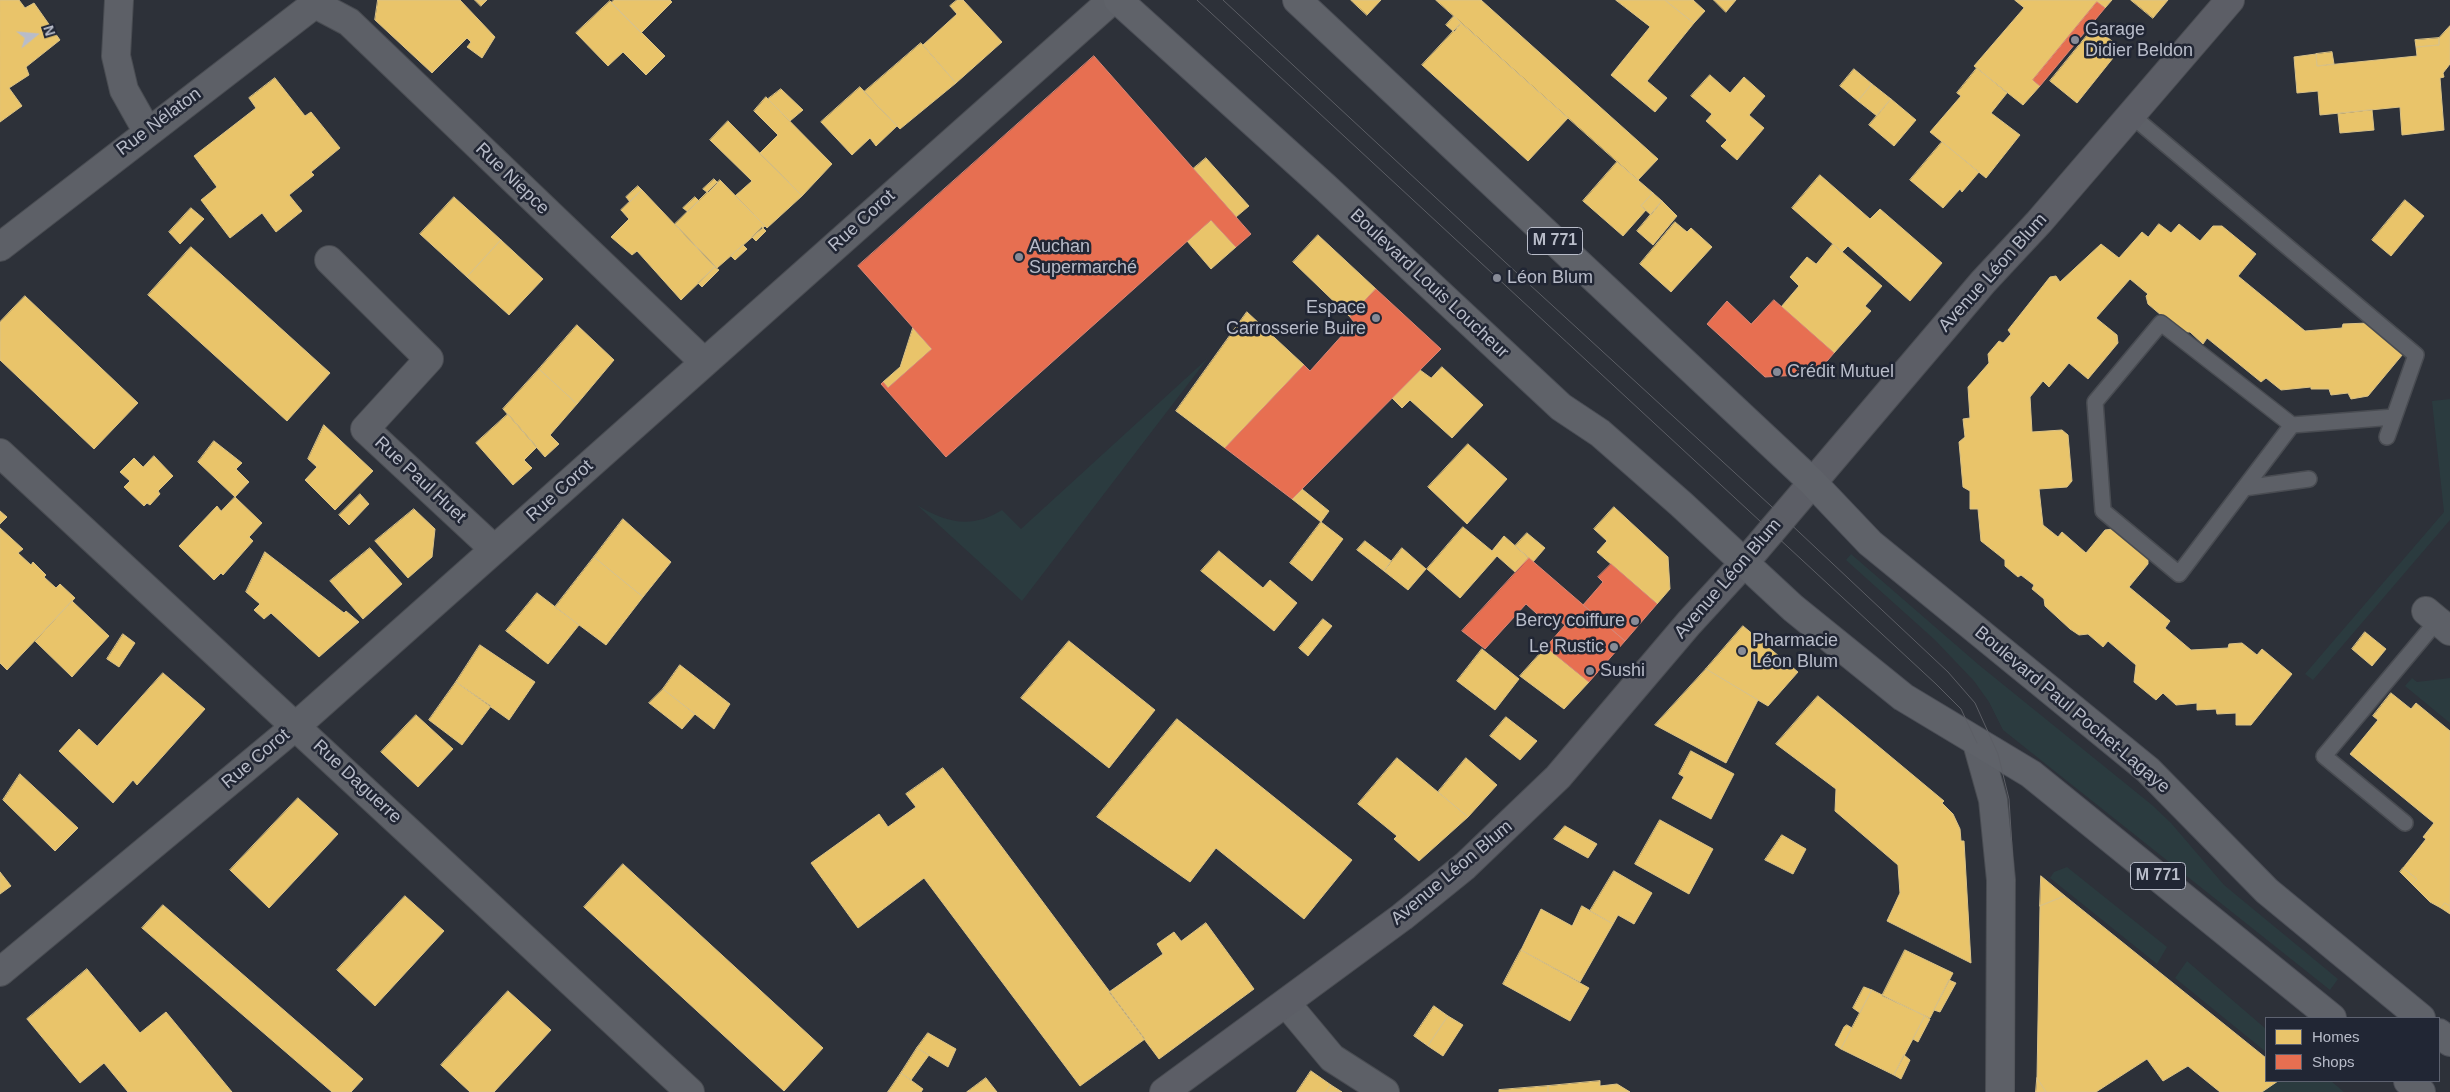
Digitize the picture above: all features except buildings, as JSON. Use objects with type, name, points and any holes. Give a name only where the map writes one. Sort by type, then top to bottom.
[{"type":"main road","name":"Boulevard Louis Loucheur","points":[[1118,0],[1326,188],[1561,407],[1600,433],[1744,562]]},
{"type":"main road","name":"M 771","points":[[1297,0],[1812,482]]},
{"type":"main road","name":"Avenue Léon Blum","points":[[1164,1092],[1402,917],[1465,866],[1516,820],[1558,777],[1983,282],[2038,222],[2230,0]]},
{"type":"main road","name":"Boulevard Paul Pochet-Lagaye","points":[[1812,482],[1870,543],[2148,770],[2267,891],[2420,1017]]},
{"type":"main road","name":"M 771","points":[[1744,562],[1793,608],[1903,697],[1978,744],[2031,774],[2331,1017]]},
{"type":"main road","points":[[2440,1034],[2450,1042]]},
{"type":"main road","points":[[2409,1082],[2421,1092]]},
{"type":"street","points":[[119,0],[116,56],[124,90],[147,131]]},
{"type":"street","name":"Rue Corot","points":[[0,972],[296,726],[1112,0]]},
{"type":"street","name":"Rue Nélaton","points":[[0,246],[147,131],[318,2]]},
{"type":"street","name":"Rue Niepce","points":[[318,2],[349,22],[704,362]]},
{"type":"street","name":"Rue Paul Huet","points":[[329,260],[429,359],[365,429],[494,549]]},
{"type":"street","name":"Rue Daguerre","points":[[0,453],[690,1092]]},
{"type":"street","points":[[1978,744],[1994,800],[2001,880],[2000,1092]]},
{"type":"street","points":[[1286,1003],[1332,1058],[1385,1092]]},
{"type":"lane","points":[[2131,115],[2416,355],[2387,437]]},
{"type":"lane","points":[[2292,425],[2179,574],[2103,511],[2095,402],[2161,323],[2292,425],[2394,417]]},
{"type":"lane","points":[[2244,488],[2310,479]]},
{"type":"lane","points":[[2405,824],[2324,756],[2438,621]]},
{"type":"shaded area","points":[[1208,358],[1022,601],[917,505],[949,520],[970,522],[991,516],[1002,510],[1021,529]]},
{"type":"shaded area","points":[[2450,399],[2450,520],[2313,680],[2305,674],[2444,512],[2432,401]]},
{"type":"shaded area","points":[[1851,554],[1979,665],[2152,805],[2171,823],[2224,885],[2338,979],[2330,990],[2003,730],[1989,702],[1974,681],[1935,640],[1846,560]]},
{"type":"shaded area","points":[[2412,678],[2417,682],[2450,678],[2450,723],[2405,686]]},
{"type":"shaded area","points":[[2067,867],[2167,947],[2157,964],[2050,878],[2054,872]]},
{"type":"shaded area","points":[[2187,961],[2265,1028],[2265,1051],[2175,978]]},
{"type":"shaded area","points":[[2277,1082],[2332,1082],[2344,1092],[2262,1092]]},
{"type":"tram line","points":[[1197,0],[1936,684],[1961,709],[1977,743]]},
{"type":"tram line","points":[[1223,0],[1783,517],[1948,672],[1975,703],[1998,754],[2009,799],[2014,879],[2014,1092]]},
{"type":"place","name":"Garage Didier Beldon","points":[[2075,40]]},
{"type":"place","name":"Auchan Supermarché","points":[[1019,257]]},
{"type":"place","name":"Léon Blum","points":[[1497,278]]},
{"type":"place","name":"Espace Carrosserie Buire","points":[[1376,318]]},
{"type":"place","name":"Crédit Mutuel","points":[[1777,372]]},
{"type":"place","name":"Bercy coiffure","points":[[1635,621]]},
{"type":"place","name":"Le Rustic","points":[[1614,647]]},
{"type":"place","name":"Pharmacie Léon Blum","points":[[1742,651]]},
{"type":"place","name":"Sushi","points":[[1590,671]]}]
